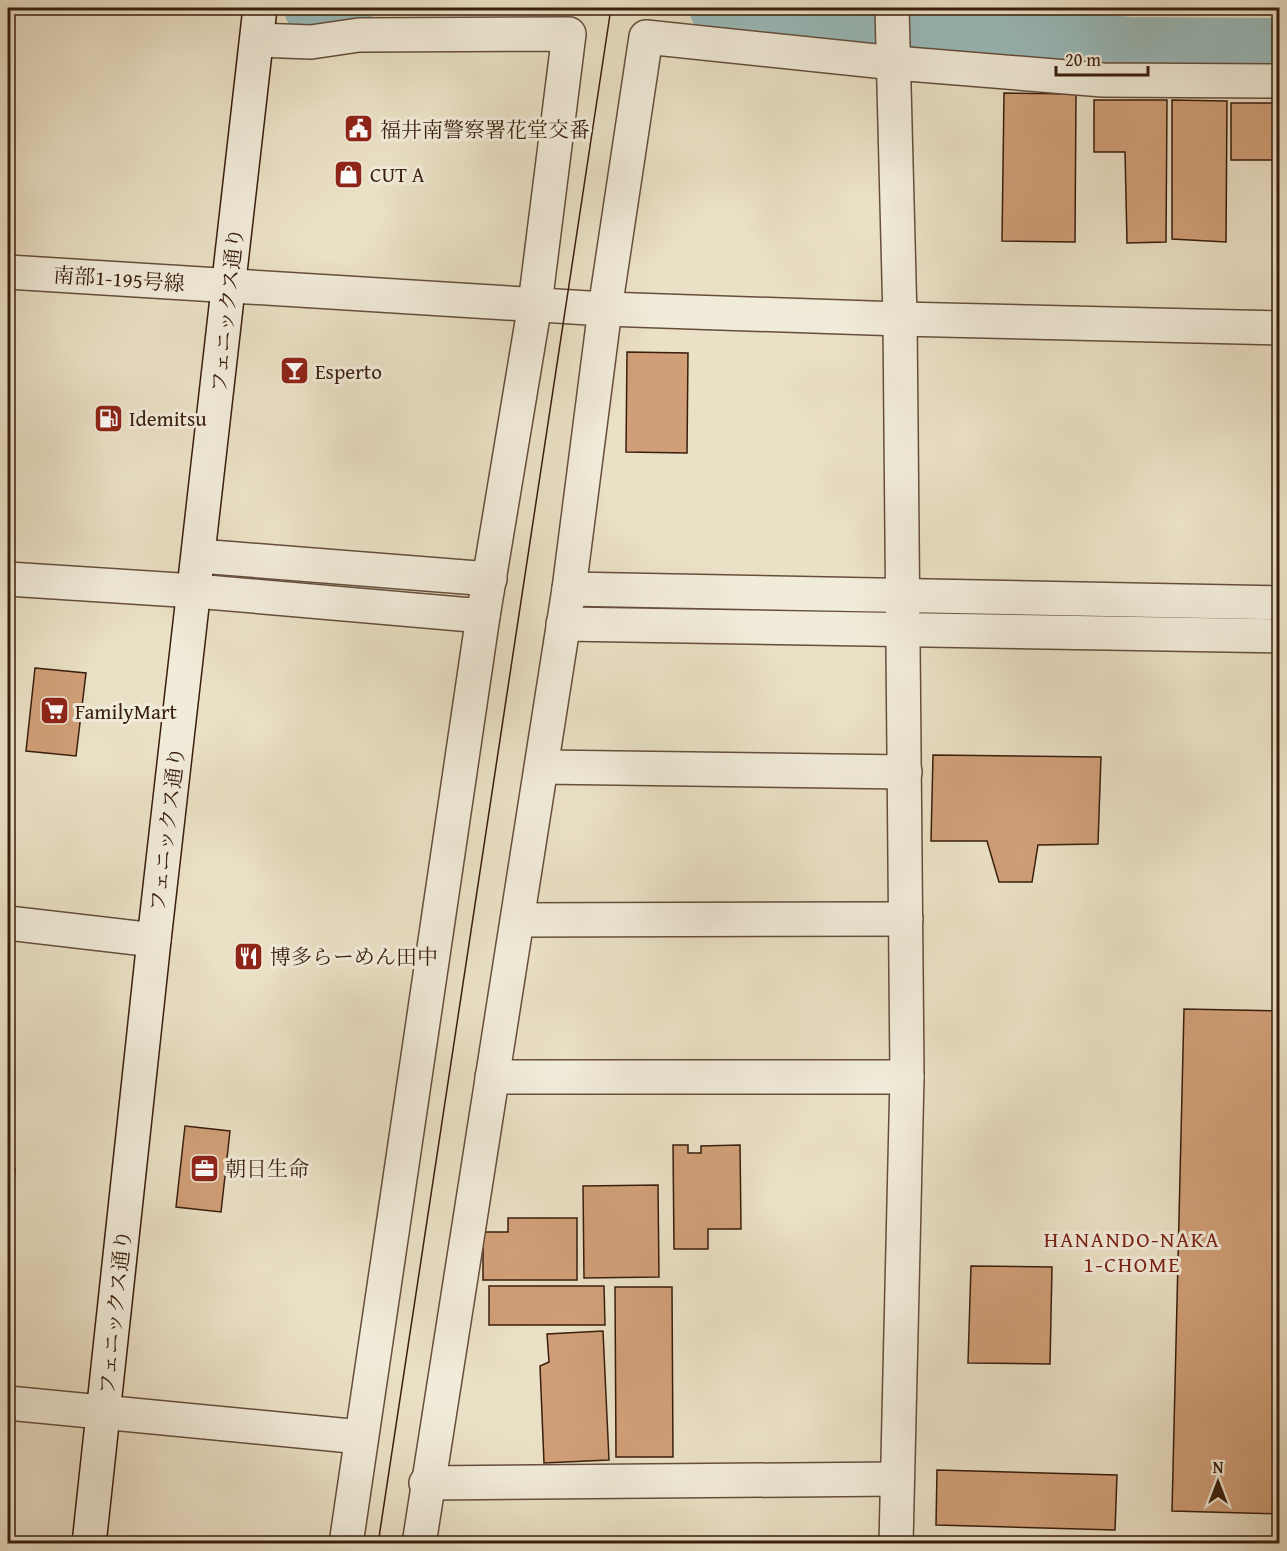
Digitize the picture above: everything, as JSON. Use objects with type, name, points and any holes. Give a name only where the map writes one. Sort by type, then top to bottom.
[{"type":"street","points":[[891,8],[895,57],[900,319],[908,1077],[896,1544]]},
{"type":"street","points":[[258,25],[311,42],[359,35],[571,22],[535,304],[483,616],[346,1544]]},
{"type":"street","name":"フェニックス通り","points":[[89,1544],[154,940],[258,25]]},
{"type":"street","points":[[418,1544],[569,589],[606,309],[646,37],[895,57],[1104,80],[1280,81]]},
{"type":"street","name":"南部1-195号線","points":[[8,272],[606,309],[1280,328]]},
{"type":"street","points":[[199,556],[490,579]]},
{"type":"street","points":[[8,579],[195,591],[483,616]]},
{"type":"street","points":[[569,589],[1280,603]]},
{"type":"street","points":[[563,624],[1280,636]]},
{"type":"street","points":[[542,767],[905,772]]},
{"type":"street","points":[[518,920],[906,919]]},
{"type":"street","points":[[8,923],[154,940]]},
{"type":"street","points":[[492,1077],[908,1077]]},
{"type":"street","points":[[8,1402],[361,1437]]},
{"type":"street","points":[[426,1483],[896,1479]]},
{"type":"building","points":[[1004,93],[1076,94],[1075,242],[1002,241]]},
{"type":"building","points":[[1094,100],[1167,100],[1166,242],[1127,243],[1125,152],[1094,152]]},
{"type":"building","points":[[1172,100],[1227,101],[1226,242],[1172,239]]},
{"type":"building","points":[[1231,103],[1280,103],[1280,160],[1231,160]]},
{"type":"building","points":[[627,352],[688,353],[687,453],[626,452]]},
{"type":"building","points":[[35,668],[86,673],[76,756],[26,751]]},
{"type":"building","points":[[933,755],[1101,757],[1098,844],[1038,845],[1032,882],[999,882],[987,841],[931,841]]},
{"type":"building","points":[[1184,1009],[1280,1011],[1280,1514],[1172,1511]]},
{"type":"building","points":[[185,1126],[230,1131],[221,1212],[176,1207]]},
{"type":"building","points":[[673,1145],[688,1145],[688,1153],[701,1153],[701,1146],[740,1145],[741,1229],[708,1229],[708,1249],[674,1249]]},
{"type":"building","points":[[8,1168],[15,1169],[8,1245]]},
{"type":"building","points":[[658,1185],[659,1277],[584,1278],[583,1186]]},
{"type":"building","points":[[508,1218],[577,1218],[577,1280],[483,1280],[483,1232],[508,1232]]},
{"type":"building","points":[[971,1266],[1052,1267],[1050,1364],[968,1363]]},
{"type":"building","points":[[489,1286],[604,1286],[605,1325],[489,1325]]},
{"type":"building","points":[[615,1287],[672,1287],[673,1457],[616,1457]]},
{"type":"building","points":[[603,1331],[609,1460],[544,1463],[540,1366],[549,1362],[547,1334]]},
{"type":"building","points":[[937,1470],[1117,1475],[1115,1530],[936,1525]]},
{"type":"waterway","points":[[312,8],[346,8]]},
{"type":"waterway","points":[[717,8],[1129,45],[1280,46]]},
{"type":"tram line","points":[[378,1544],[611,8]]},
{"type":"place","name":"福井南警察署花堂交番","points":[[359,129]]},
{"type":"place","name":"CUT A","points":[[349,174]]},
{"type":"place","name":"Esperto","points":[[294,371]]},
{"type":"place","name":"Idemitsu","points":[[108,418]]},
{"type":"place","name":"FamilyMart","points":[[54,711]]},
{"type":"place","name":"博多らーめん田中","points":[[249,956]]},
{"type":"place","name":"朝日生命","points":[[204,1168]]},
{"type":"district","name":"HANANDO-NAKA 1-CHOME","points":[[1132,1252]]}]
